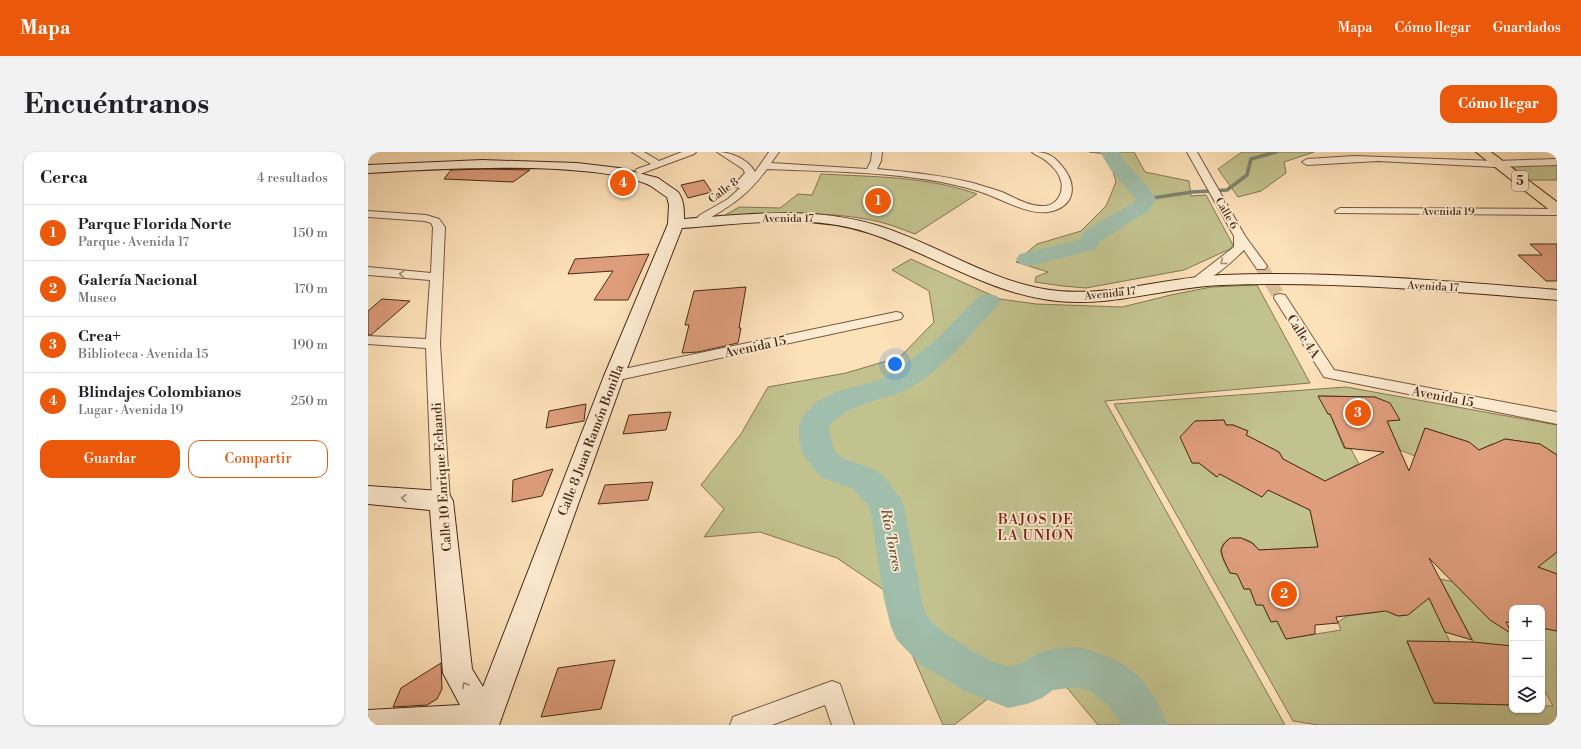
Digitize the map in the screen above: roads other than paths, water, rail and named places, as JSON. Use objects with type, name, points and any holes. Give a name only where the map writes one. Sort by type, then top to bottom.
[{"type":"main road","name":"5","points":[[1483,152],[1557,211]]},
{"type":"main road","points":[[377,158],[456,161]]},
{"type":"main road","points":[[368,169],[456,161],[545,158],[576,159],[610,163],[640,171]]},
{"type":"main road","name":"Calle 8 Juan Ramón Bonilla","points":[[483,723],[614,376],[687,224],[673,194],[657,180],[640,171]]},
{"type":"main road","name":"Avenida 17","points":[[687,224],[783,217],[817,218],[844,222],[886,234],[977,273],[1030,293],[1060,296],[1088,296],[1196,281],[1278,279],[1446,286],[1557,295]]},
{"type":"main road","points":[[368,495],[441,501]]},
{"type":"main road","name":"Calle 10 Enrique Echandi","points":[[441,501],[458,673],[483,723]]},
{"type":"main road","points":[[368,724],[483,723]]},
{"type":"street","points":[[637,152],[658,164]]},
{"type":"street","points":[[640,171],[691,152]]},
{"type":"street","points":[[722,152],[747,167],[750,173],[743,182],[721,200],[720,204],[724,206]]},
{"type":"street","name":"Calle 8","points":[[687,224],[724,206],[745,191],[774,152]]},
{"type":"street","points":[[871,171],[876,161],[877,152]]},
{"type":"street","points":[[764,166],[871,171],[943,179],[995,194],[1029,207],[1044,209],[1056,206],[1062,201],[1067,193],[1068,187],[1063,174],[1050,159],[1037,152]]},
{"type":"street","name":"Calle 6","points":[[1192,152],[1240,236],[1240,248],[1224,262],[1196,281]]},
{"type":"street","points":[[1307,162],[1338,158],[1498,164],[1557,162]]},
{"type":"street","name":"Avenida 19","points":[[1340,211],[1557,211]]},
{"type":"street","name":"Calle 10 Enrique Echandi","points":[[368,214],[426,218],[435,221],[439,227],[433,344],[441,501]]},
{"type":"street","points":[[1240,236],[1261,266]]},
{"type":"street","points":[[368,271],[437,277]]},
{"type":"street","name":"Calle 4A","points":[[1280,298],[1329,374]]},
{"type":"street","name":"Avenida 15","points":[[614,376],[896,316]]},
{"type":"street","points":[[368,340],[433,344]]},
{"type":"street","name":"Avenida 15","points":[[1329,374],[1557,418]]},
{"type":"street","points":[[741,725],[832,692],[843,725]]},
{"type":"waterway","name":"Río Torres","points":[[1028,259],[1087,245],[1094,235],[1141,207],[1146,199],[1118,166],[1109,152]]},
{"type":"waterway","points":[[1146,199],[1192,192],[1227,190],[1247,175],[1251,159],[1276,152]]},
{"type":"waterway","name":"Río Torres","points":[[988,301],[946,345],[909,376],[889,387],[846,399],[826,410],[814,424],[815,440],[818,452],[833,469],[865,480],[886,503],[903,599],[911,627],[933,649],[978,676],[1008,687],[1027,683],[1045,671],[1077,667],[1105,677],[1125,692],[1146,725]]},
{"type":"tunnel","points":[[1261,266],[1280,298]]},
{"type":"place","name":"Blindajes Colombianos","points":[[623,183]]},
{"type":"place","name":"Parque Florida Norte","points":[[878,201]]},
{"type":"place","name":"Crea+","points":[[1358,413]]},
{"type":"place","name":"Galería Nacional","points":[[1284,594]]},
{"type":"district","name":"BAJOS DE LA UNIÓN","points":[[1036,528]]}]
